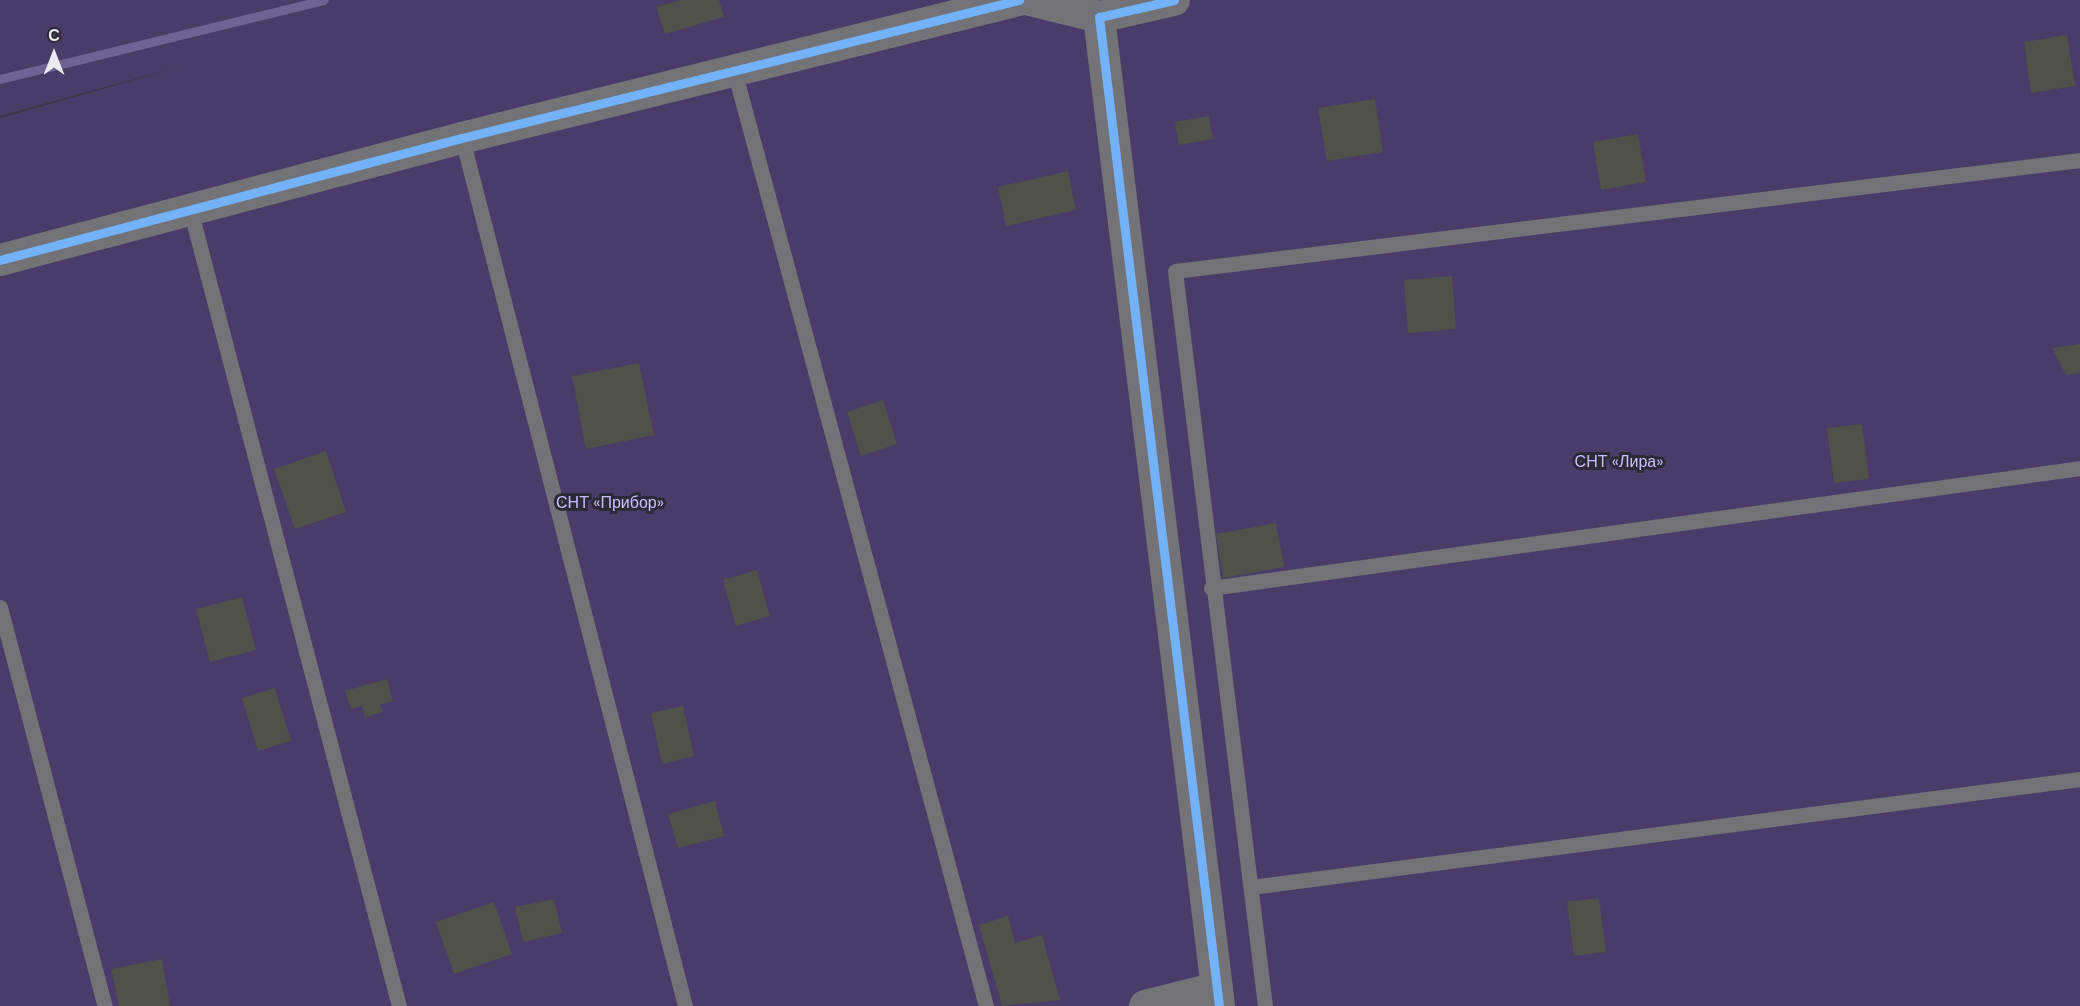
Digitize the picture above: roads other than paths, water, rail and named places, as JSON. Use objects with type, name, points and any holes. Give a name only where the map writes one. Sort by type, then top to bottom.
[{"type":"street","points":[[0,260],[462,138],[1019,0]]},
{"type":"street","points":[[1030,0],[1099,17],[1174,0]]},
{"type":"street","points":[[1099,17],[1218,997],[1145,1006]]},
{"type":"lane","points":[[734,70],[986,1006]]},
{"type":"lane","points":[[462,138],[684,1006]]},
{"type":"lane","points":[[1265,1006],[1211,588],[1175,271],[2080,160]]},
{"type":"lane","points":[[190,209],[399,1006]]},
{"type":"lane","points":[[1211,588],[2080,468]]},
{"type":"lane","points":[[0,607],[105,1006]]},
{"type":"lane","points":[[1251,887],[2080,779]]},
{"type":"waterway","points":[[0,79],[324,0]]},
{"type":"park label","name":"СНТ «Лира»","points":[[1619,462]]},
{"type":"park label","name":"СНТ «Прибор»","points":[[610,503]]}]
